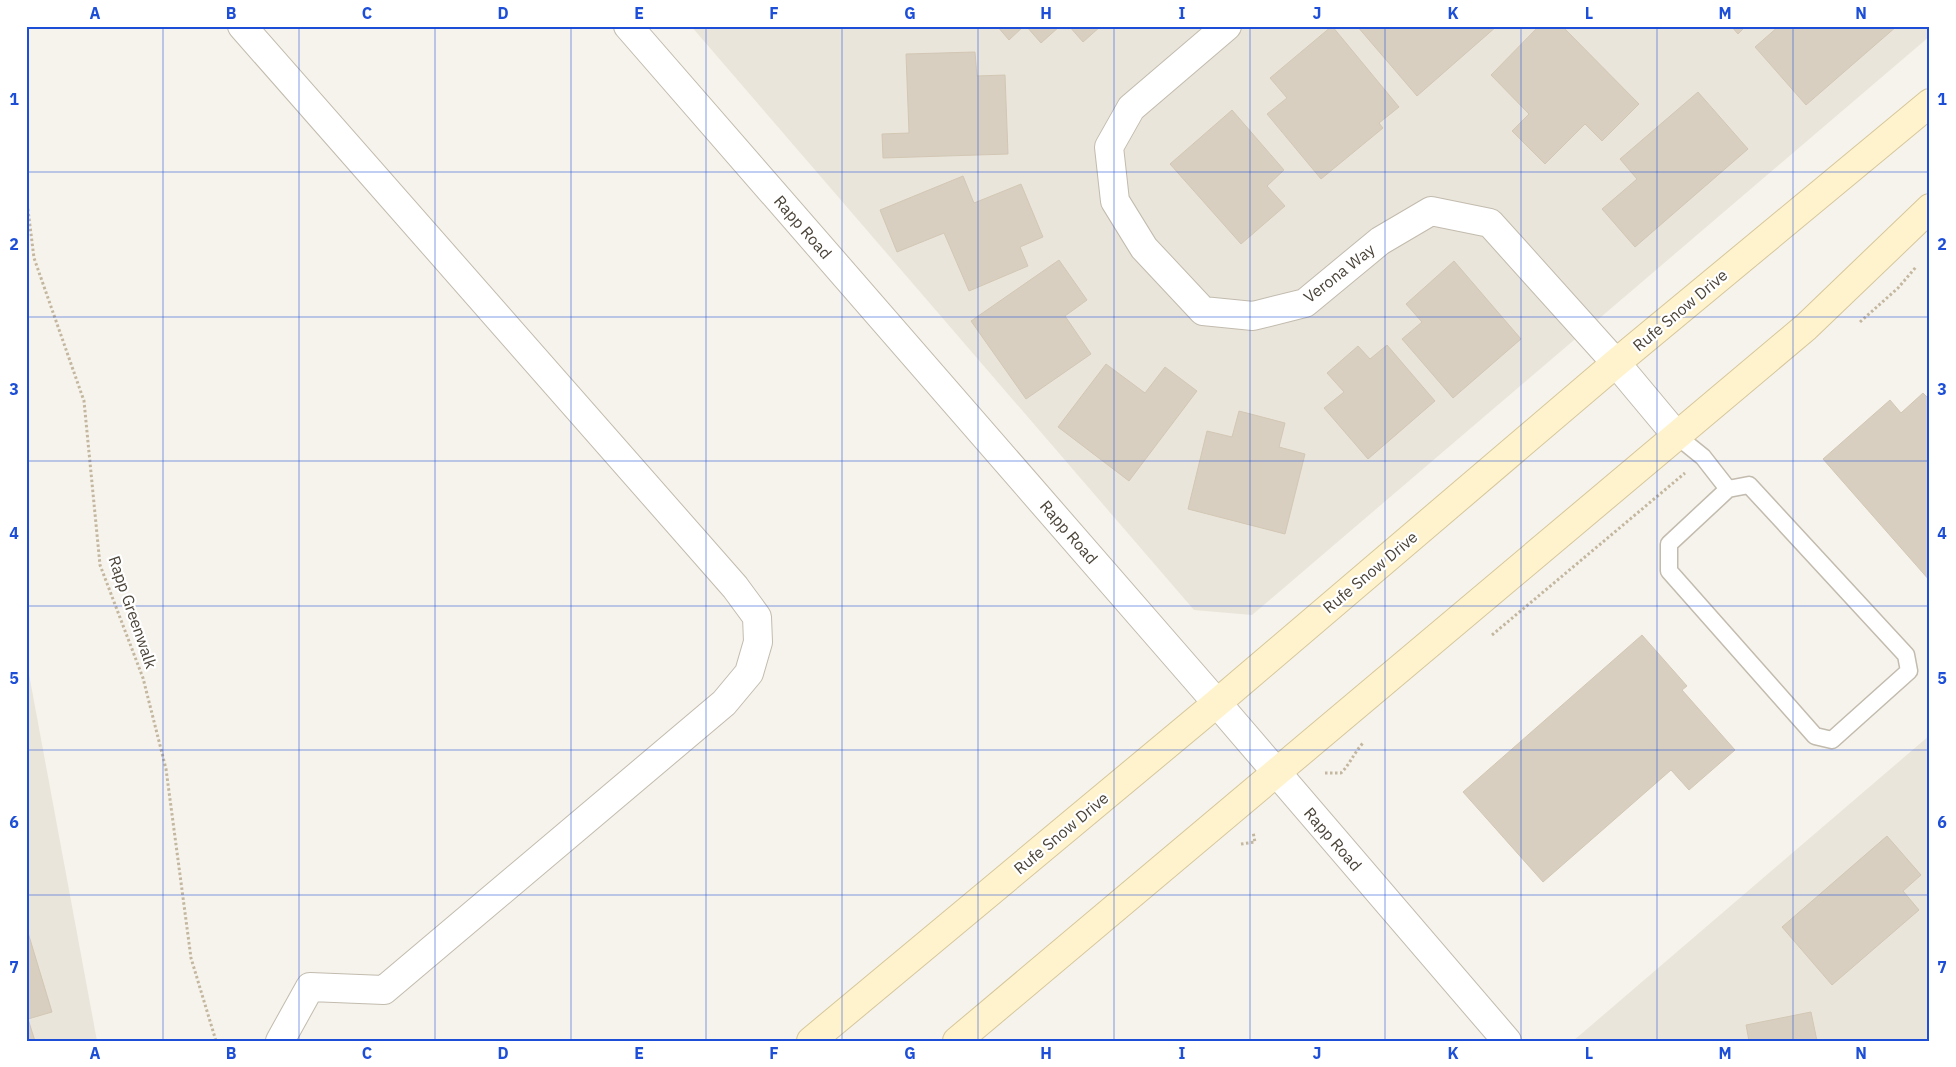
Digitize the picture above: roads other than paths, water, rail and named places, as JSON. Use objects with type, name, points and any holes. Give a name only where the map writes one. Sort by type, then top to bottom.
[{"type":"main road","name":"Rufe Snow Drive","points":[[811,1041],[1217,702],[1616,363],[1930,102]]},
{"type":"main road","points":[[957,1041],[1806,327],[1930,208]]},
{"type":"street","points":[[242,26],[735,587],[756,617],[758,642],[749,673],[724,703],[384,990],[310,987],[280,1041]]},
{"type":"street","name":"Rapp Road","points":[[628,26],[1217,702],[1507,1041]]},
{"type":"street","name":"Verona Way","points":[[1227,26],[1131,108],[1109,147],[1114,201],[1144,248],[1203,311],[1254,316],[1305,303],[1380,240],[1431,211],[1490,223],[1616,363],[1677,436]]},
{"type":"lane","points":[[1677,436],[1703,457],[1728,489]]},
{"type":"lane","points":[[1749,485],[1906,656],[1909,671],[1832,740],[1815,736],[1669,571],[1669,544],[1728,489],[1749,485]]}]
